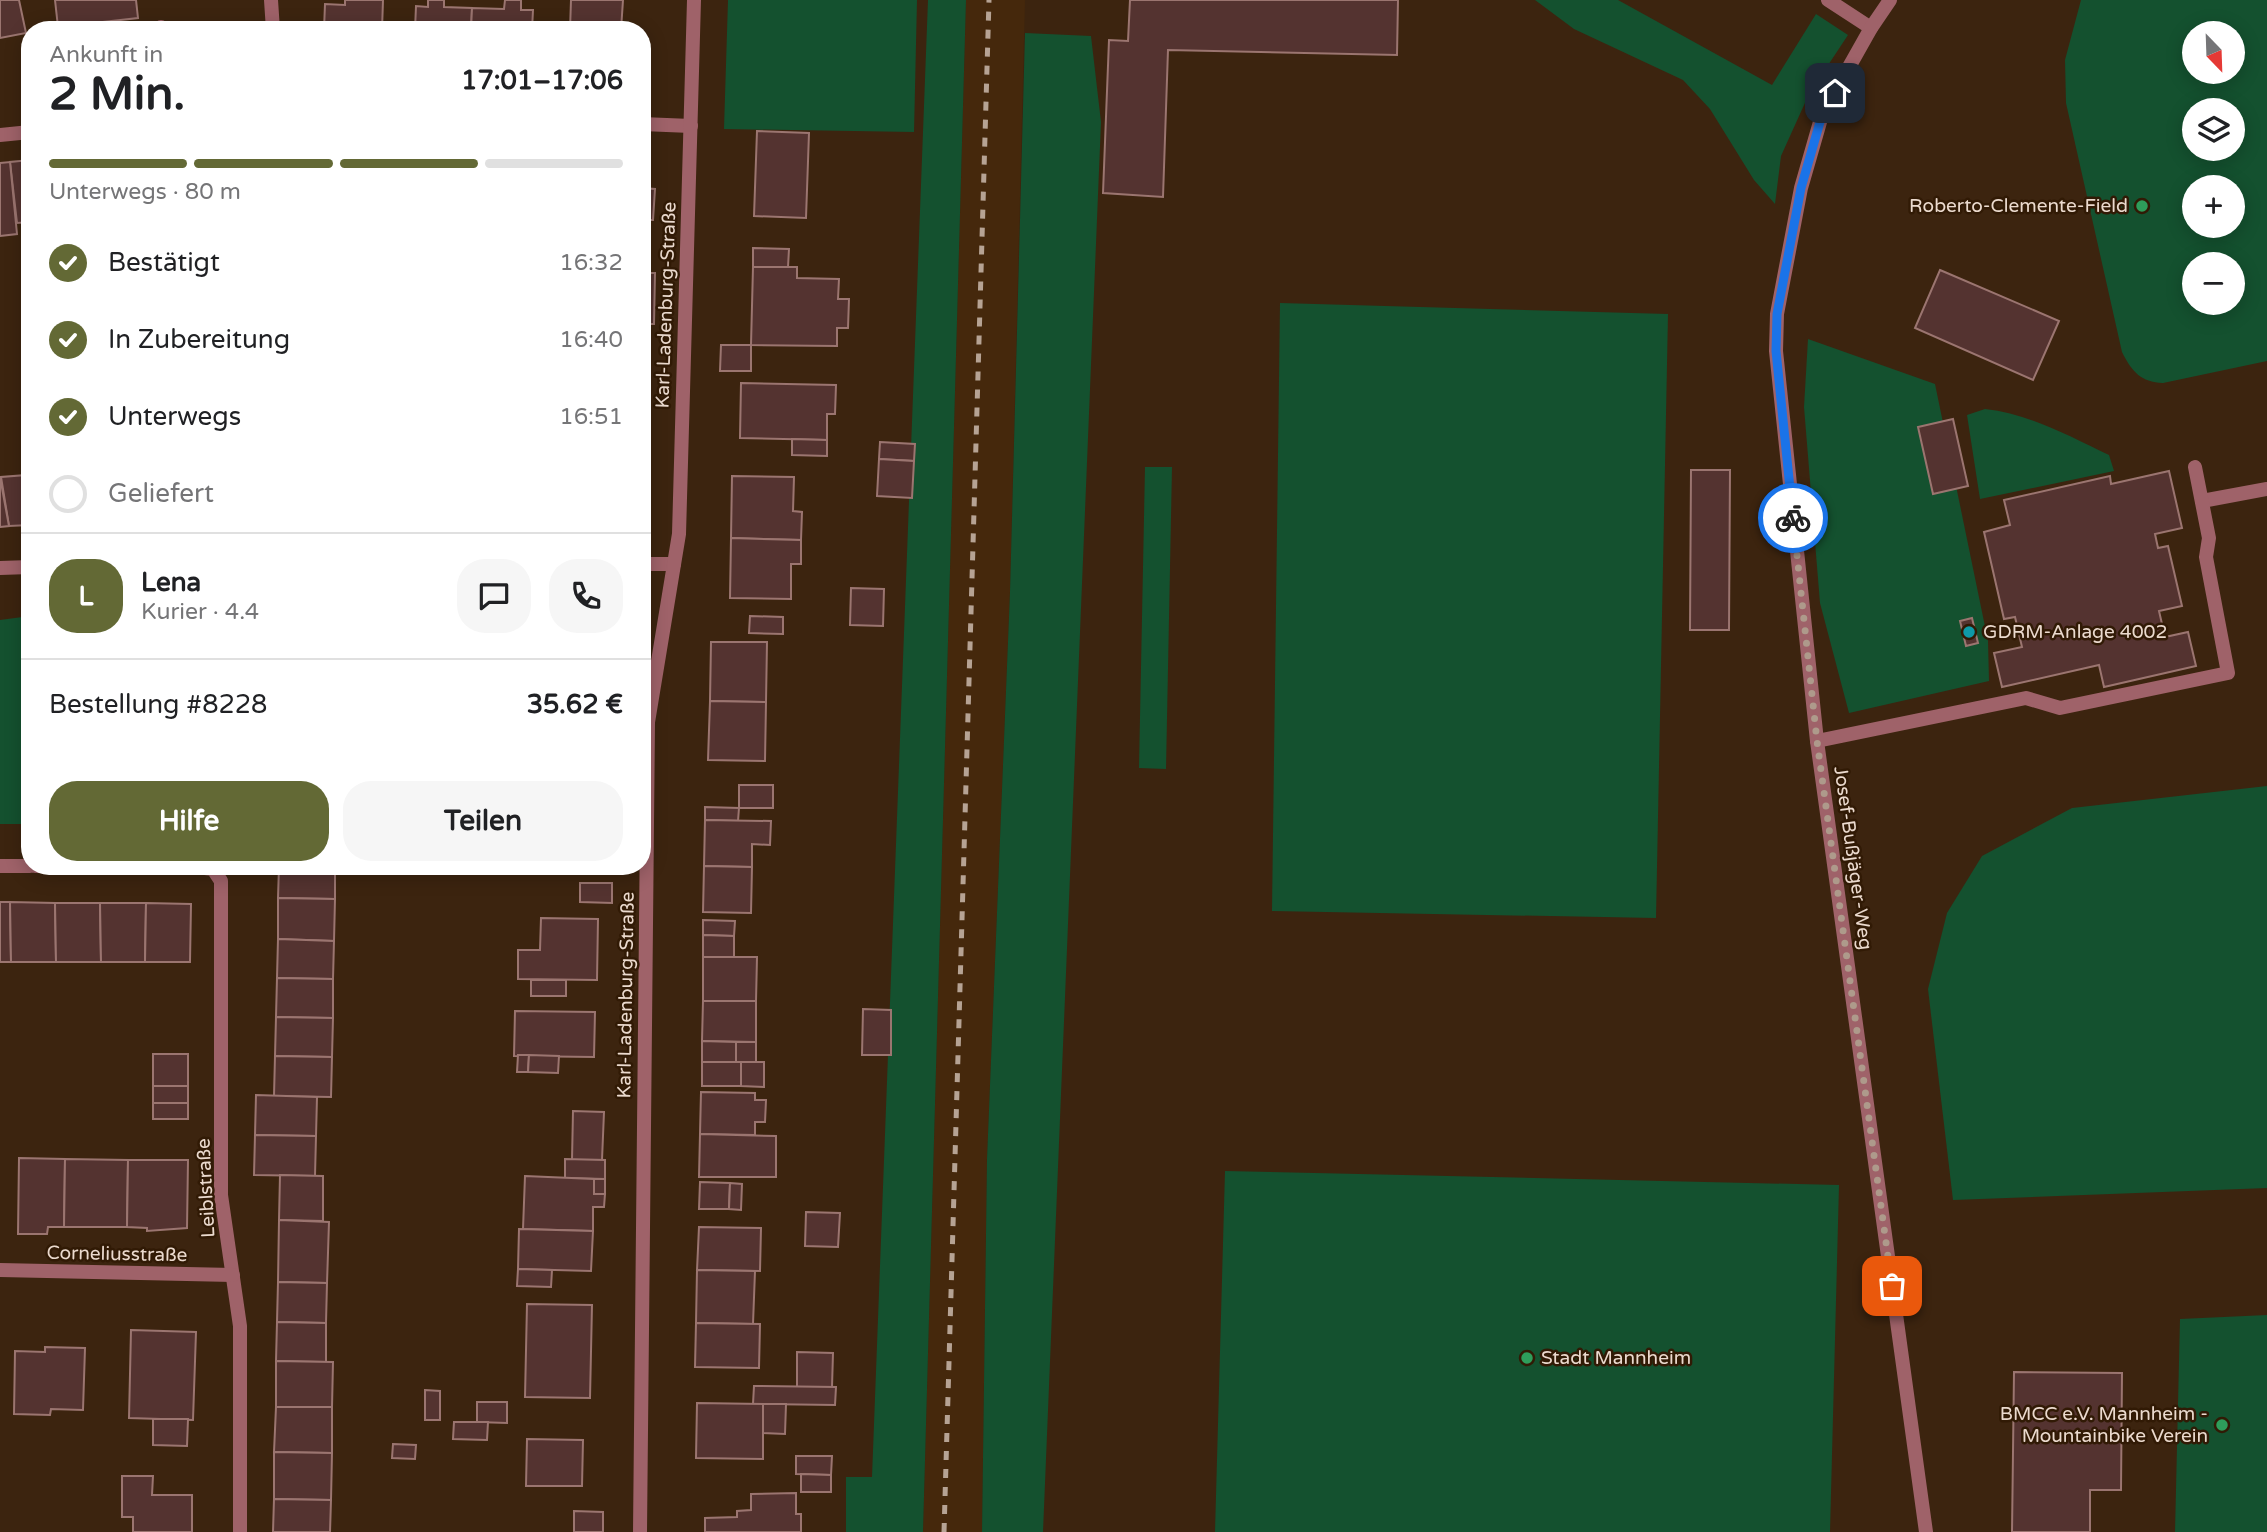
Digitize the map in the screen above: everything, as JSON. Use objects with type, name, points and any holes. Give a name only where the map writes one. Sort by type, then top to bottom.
[{"type":"street","points":[[271,0],[272,21]]},
{"type":"street","name":"Karl-Ladenburg-Straße","points":[[651,704],[679,534],[694,0]]},
{"type":"street","points":[[1828,0],[1871,28]]},
{"type":"street","name":"Josef-Bußjäger-Weg","points":[[1890,0],[1871,28],[1822,115],[1801,188],[1777,314],[1776,351],[1817,741],[1926,1532]]},
{"type":"street","points":[[651,124],[691,126]]},
{"type":"street","points":[[0,135],[21,133]]},
{"type":"street","points":[[1817,741],[2026,698],[2060,708],[2228,673],[2206,557],[2209,538],[2195,467]]},
{"type":"street","points":[[2202,501],[2267,489]]},
{"type":"street","points":[[651,564],[674,564]]},
{"type":"street","points":[[0,568],[21,567]]},
{"type":"street","points":[[0,866],[21,866]]},
{"type":"street","name":"Leiblstraße","points":[[217,875],[221,881],[221,1195],[240,1326],[240,1532]]},
{"type":"street","name":"Karl-Ladenburg-Straße","points":[[640,1532],[646,875]]},
{"type":"street","name":"Corneliusstraße","points":[[0,1270],[233,1275]]},
{"type":"shaded area","points":[[966,0],[1025,0],[1010,592],[987,1159],[982,1532],[923,1532]]},
{"type":"green space","points":[[728,0],[917,0],[914,132],[724,129]]},
{"type":"green space","points":[[928,0],[966,0],[923,1532],[846,1532],[846,1477],[872,1477]]},
{"type":"green space","points":[[1535,0],[1618,0],[1772,85],[1816,14],[1848,35],[1809,94],[1781,156],[1775,204],[1754,180],[1710,109],[1683,80],[1574,29]]},
{"type":"green space","name":"Roberto-Clemente-Field","points":[[2081,0],[2267,0],[2267,361],[2163,383],[2143,378],[2130,365],[2122,352],[2066,103],[2065,60]]},
{"type":"green space","points":[[1025,33],[1091,36],[1101,122],[1043,1532],[982,1532],[987,1159],[1010,592]]},
{"type":"green space","points":[[1280,303],[1668,314],[1656,918],[1272,911]]},
{"type":"green space","points":[[1808,339],[1935,384],[1988,641],[1989,681],[1849,713],[1820,603],[1804,407]]},
{"type":"green space","points":[[1985,409],[2018,416],[2079,440],[2109,455],[2114,471],[1980,499],[1967,415]]},
{"type":"green space","points":[[1145,467],[1172,467],[1166,769],[1139,768]]},
{"type":"green space","points":[[21,617],[21,824],[0,824],[0,620]]},
{"type":"green space","points":[[2267,786],[2267,1188],[1953,1200],[1928,989],[1947,913],[1982,856],[2072,808]]},
{"type":"green space","name":"Stadt Mannheim","points":[[1225,1171],[1839,1185],[1830,1532],[1215,1532]]},
{"type":"green space","name":"BMCC e.V. Mannheim - Mountainbike Verein","points":[[2267,1315],[2267,1532],[2175,1532],[2180,1319]]},
{"type":"building","points":[[0,0],[19,0],[23,21],[21,21],[21,34],[0,38]]},
{"type":"building","points":[[55,0],[136,0],[138,18],[57,21]]},
{"type":"building","points":[[345,0],[383,0],[382,21],[324,21],[325,4],[345,5]]},
{"type":"building","points":[[428,0],[444,0],[444,7],[472,8],[471,21],[415,21],[416,6],[428,7]]},
{"type":"building","points":[[505,0],[521,0],[521,10],[533,10],[532,21],[471,21],[472,8],[504,9]]},
{"type":"building","points":[[571,0],[623,0],[622,21],[570,21]]},
{"type":"building","points":[[1130,0],[1398,0],[1397,55],[1168,50],[1163,197],[1103,193],[1109,40],[1128,41]]},
{"type":"building","points":[[757,131],[809,133],[806,218],[754,216]]},
{"type":"building","points":[[21,161],[21,223],[17,223],[10,162]]},
{"type":"building","points":[[10,162],[17,234],[0,236],[0,163]]},
{"type":"building","points":[[651,189],[655,189],[651,220]]},
{"type":"building","points":[[753,248],[789,249],[788,267],[753,267]]},
{"type":"building","points":[[753,267],[797,267],[797,278],[839,279],[838,299],[849,299],[848,328],[837,328],[837,346],[751,345]]},
{"type":"building","points":[[1940,270],[2059,321],[2033,380],[1915,328]]},
{"type":"building","points":[[651,273],[655,273],[654,324],[651,324]]},
{"type":"building","points":[[721,345],[751,345],[751,371],[720,371]]},
{"type":"building","points":[[741,383],[836,385],[835,414],[827,414],[827,440],[740,438]]},
{"type":"building","points":[[1953,419],[1968,486],[1933,494],[1918,427]]},
{"type":"building","points":[[792,439],[827,440],[827,456],[792,455]]},
{"type":"building","points":[[880,442],[915,444],[914,461],[879,459]]},
{"type":"building","points":[[879,459],[914,461],[912,498],[877,496]]},
{"type":"building","points":[[1691,470],[1730,470],[1729,630],[1690,630]]},
{"type":"building","points":[[2169,471],[2182,528],[2155,534],[2158,548],[2168,546],[2182,606],[2159,611],[2165,637],[2188,632],[2196,666],[2104,687],[2099,665],[2002,687],[1994,653],[2022,647],[2015,617],[2004,619],[1984,532],[2010,525],[2004,500],[2110,476],[2111,484]]},
{"type":"building","points":[[21,475],[21,525],[9,526],[1,477]]},
{"type":"building","points":[[732,476],[794,477],[793,511],[802,512],[801,540],[731,538]]},
{"type":"building","points":[[0,477],[9,526],[0,527]]},
{"type":"building","points":[[731,538],[801,540],[801,564],[791,564],[791,599],[730,598]]},
{"type":"building","points":[[851,588],[884,589],[883,626],[850,625]]},
{"type":"building","points":[[750,616],[783,617],[783,634],[749,633]]},
{"type":"building","name":"GDRM-Anlage 4002","points":[[1972,618],[1978,643],[1966,646],[1960,621]]},
{"type":"building","points":[[711,642],[767,642],[766,702],[710,701]]},
{"type":"building","points":[[710,701],[766,702],[765,761],[708,760]]},
{"type":"building","points":[[739,785],[773,785],[773,808],[739,808]]},
{"type":"building","points":[[705,807],[739,808],[738,821],[705,820]]},
{"type":"building","points":[[705,820],[771,821],[770,845],[752,844],[752,867],[704,866]]},
{"type":"building","points":[[704,866],[752,867],[751,913],[703,912]]},
{"type":"building","points":[[279,875],[335,875],[335,899],[278,898]]},
{"type":"building","points":[[580,883],[612,883],[612,903],[580,902]]},
{"type":"building","points":[[278,898],[335,899],[334,941],[278,939]]},
{"type":"building","points":[[0,902],[10,902],[11,962],[0,962]]},
{"type":"building","points":[[10,902],[55,903],[56,962],[11,962]]},
{"type":"building","points":[[55,903],[100,903],[101,962],[56,962]]},
{"type":"building","points":[[100,903],[146,903],[145,962],[101,962]]},
{"type":"building","points":[[146,903],[191,904],[190,962],[145,962]]},
{"type":"building","points":[[541,918],[598,919],[597,980],[518,979],[518,950],[540,950]]},
{"type":"building","points":[[703,920],[735,921],[734,936],[703,935]]},
{"type":"building","points":[[703,935],[734,936],[734,957],[703,957]]},
{"type":"building","points":[[278,939],[334,941],[333,979],[277,978]]},
{"type":"building","points":[[703,957],[757,957],[756,1001],[703,1001]]},
{"type":"building","points":[[277,978],[333,979],[333,1018],[276,1017]]},
{"type":"building","points":[[531,980],[566,980],[566,996],[531,996]]},
{"type":"building","points":[[703,1001],[756,1001],[756,1042],[702,1041]]},
{"type":"building","points":[[863,1009],[891,1010],[891,1055],[862,1055]]},
{"type":"building","points":[[515,1011],[595,1012],[594,1057],[514,1056]]},
{"type":"building","points":[[276,1017],[333,1018],[332,1057],[275,1056]]},
{"type":"building","points":[[702,1041],[736,1042],[736,1062],[702,1062]]},
{"type":"building","points":[[736,1042],[756,1042],[756,1062],[736,1062]]},
{"type":"building","points":[[153,1054],[188,1054],[188,1086],[153,1086]]},
{"type":"building","points":[[518,1055],[529,1055],[528,1072],[517,1072]]},
{"type":"building","points":[[529,1055],[559,1056],[558,1073],[528,1072]]},
{"type":"building","points":[[275,1056],[332,1057],[331,1097],[274,1096]]},
{"type":"building","points":[[702,1062],[741,1062],[741,1086],[702,1086]]},
{"type":"building","points":[[741,1062],[764,1062],[764,1087],[741,1086]]},
{"type":"building","points":[[153,1086],[188,1086],[188,1103],[153,1103]]},
{"type":"building","points":[[701,1092],[755,1093],[755,1100],[766,1100],[765,1122],[755,1122],[755,1135],[700,1134]]},
{"type":"building","points":[[256,1095],[317,1097],[316,1136],[255,1135]]},
{"type":"building","points":[[153,1103],[188,1103],[188,1119],[153,1119]]},
{"type":"building","points":[[573,1111],[604,1112],[602,1160],[572,1160]]},
{"type":"building","points":[[700,1134],[776,1136],[776,1177],[699,1177]]},
{"type":"building","points":[[255,1135],[316,1136],[315,1176],[254,1175]]},
{"type":"building","points":[[19,1158],[65,1159],[64,1227],[48,1227],[47,1234],[18,1234]]},
{"type":"building","points":[[65,1159],[128,1160],[127,1227],[64,1227]]},
{"type":"building","points":[[565,1159],[605,1160],[605,1179],[565,1178]]},
{"type":"building","points":[[128,1160],[188,1160],[187,1228],[147,1231],[147,1228],[127,1227]]},
{"type":"building","points":[[280,1175],[323,1176],[323,1221],[279,1220]]},
{"type":"building","points":[[525,1176],[594,1179],[594,1194],[605,1194],[604,1207],[593,1207],[593,1231],[523,1229]]},
{"type":"building","points":[[594,1179],[605,1179],[605,1194],[594,1194]]},
{"type":"building","points":[[700,1182],[730,1183],[729,1209],[699,1209]]},
{"type":"building","points":[[730,1183],[742,1184],[741,1210],[729,1209]]},
{"type":"building","points":[[806,1212],[840,1213],[838,1247],[805,1246]]},
{"type":"building","points":[[279,1220],[329,1222],[327,1283],[278,1282]]},
{"type":"building","points":[[699,1227],[761,1228],[760,1271],[697,1270]]},
{"type":"building","points":[[519,1229],[593,1231],[591,1271],[518,1269]]},
{"type":"building","points":[[518,1269],[552,1270],[551,1287],[517,1286]]},
{"type":"building","points":[[697,1270],[755,1271],[753,1324],[696,1323]]},
{"type":"building","points":[[278,1282],[327,1283],[326,1323],[277,1322]]},
{"type":"building","points":[[527,1304],[592,1305],[590,1398],[525,1397]]},
{"type":"building","points":[[277,1322],[326,1323],[326,1362],[276,1361]]},
{"type":"building","points":[[696,1323],[760,1324],[759,1368],[695,1367]]},
{"type":"building","points":[[131,1330],[196,1332],[193,1420],[129,1418]]},
{"type":"building","points":[[45,1347],[85,1348],[83,1410],[51,1409],[50,1415],[14,1414],[15,1351],[45,1352]]},
{"type":"building","points":[[797,1352],[833,1353],[832,1387],[797,1387]]},
{"type":"building","points":[[276,1361],[333,1362],[332,1407],[276,1407]]},
{"type":"building","points":[[2014,1372],[2122,1373],[2121,1490],[2090,1490],[2090,1532],[2012,1532]]},
{"type":"building","points":[[754,1386],[836,1387],[835,1405],[753,1404]]},
{"type":"building","points":[[425,1390],[440,1391],[440,1420],[425,1420]]},
{"type":"building","points":[[477,1402],[507,1402],[507,1423],[477,1422]]},
{"type":"building","points":[[697,1403],[763,1404],[763,1459],[696,1458]]},
{"type":"building","points":[[763,1404],[786,1404],[785,1434],[763,1433]]},
{"type":"building","points":[[276,1407],[332,1407],[332,1453],[274,1452]]},
{"type":"building","points":[[153,1419],[188,1419],[187,1446],[153,1445]]},
{"type":"building","points":[[454,1422],[488,1422],[487,1440],[453,1439]]},
{"type":"building","points":[[527,1439],[583,1440],[582,1486],[526,1486]]},
{"type":"building","points":[[393,1444],[416,1445],[415,1459],[392,1458]]},
{"type":"building","points":[[274,1452],[332,1453],[331,1500],[274,1499]]},
{"type":"building","points":[[796,1456],[832,1456],[831,1475],[796,1474]]},
{"type":"building","points":[[801,1474],[831,1475],[831,1492],[801,1492]]},
{"type":"building","points":[[122,1476],[153,1476],[152,1495],[192,1495],[192,1532],[133,1532],[133,1517],[122,1517]]},
{"type":"building","points":[[796,1493],[796,1514],[801,1514],[801,1532],[705,1532],[705,1518],[737,1517],[737,1511],[751,1510],[751,1494]]},
{"type":"building","points":[[274,1499],[331,1500],[330,1532],[273,1532]]},
{"type":"building","points":[[574,1511],[603,1512],[603,1532],[574,1532]]},
{"type":"railway","points":[[944,1532],[989,0]]},
{"type":"way so far","points":[[1793,518],[1817,741],[1892,1286]]},
{"type":"place","name":"Roberto-Clemente-Field","points":[[2142,206]]},
{"type":"place","name":"GDRM-Anlage 4002","points":[[1969,632]]},
{"type":"place","name":"Stadt Mannheim","points":[[1527,1358]]},
{"type":"place","name":"BMCC e.V. Mannheim - Mountainbike Verein","points":[[2222,1425]]},
{"type":"route","points":[[1793,518],[1776,351],[1777,314],[1801,188],[1822,115],[1835,93]]}]
